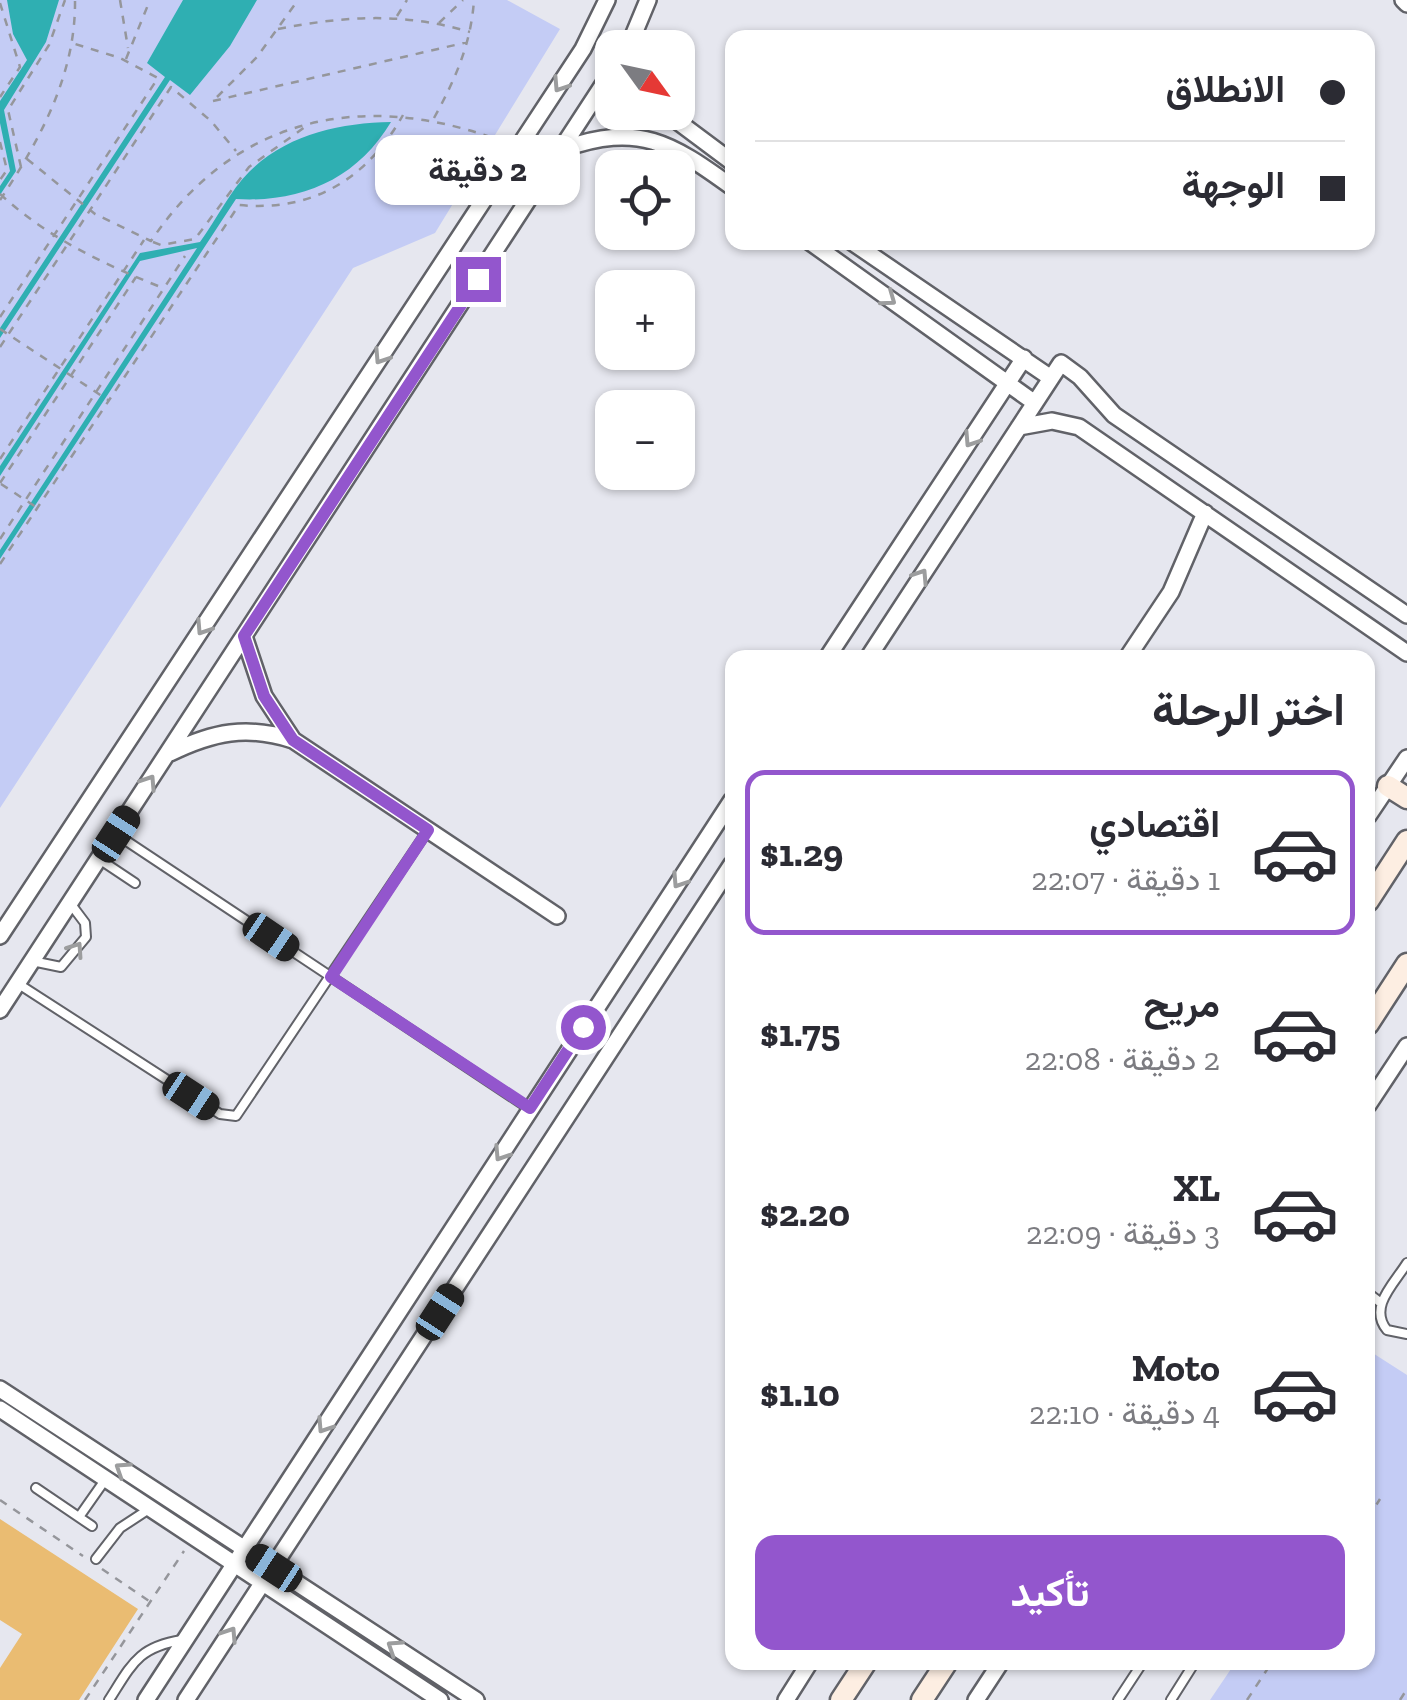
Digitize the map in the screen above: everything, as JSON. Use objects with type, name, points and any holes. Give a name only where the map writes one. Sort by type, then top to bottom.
[{"type":"main road","points":[[1388,786],[1407,798]]},
{"type":"main road","points":[[1375,890],[1407,841]]},
{"type":"main road","points":[[1375,1013],[1407,964]]},
{"type":"main road","points":[[841,1700],[861,1670]]},
{"type":"main road","points":[[922,1700],[942,1670]]},
{"type":"street","points":[[0,936],[584,50],[606,0]]},
{"type":"street","points":[[635,30],[648,0]]},
{"type":"street","points":[[0,1010],[595,99]]},
{"type":"street","points":[[690,130],[725,157]]},
{"type":"street","points":[[564,149],[597,137],[654,139],[687,154],[725,182]]},
{"type":"street","points":[[821,250],[1034,403]]},
{"type":"street","points":[[864,250],[1051,378]]},
{"type":"street","points":[[832,650],[1024,358]]},
{"type":"street","points":[[873,650],[1061,363],[1080,377],[1114,415],[1407,615]]},
{"type":"street","points":[[1019,427],[1052,421],[1078,426],[1407,653]]},
{"type":"street","points":[[1133,650],[1178,578],[1205,513]]},
{"type":"street","points":[[244,636],[264,696],[293,740]]},
{"type":"street","points":[[167,754],[196,740],[232,731],[269,732],[293,740],[557,916]]},
{"type":"street","points":[[1375,806],[1407,758]]},
{"type":"street","points":[[146,1700],[725,811]]},
{"type":"street","points":[[186,1700],[725,875]]},
{"type":"street","points":[[1375,1095],[1407,1046]]},
{"type":"street","points":[[0,1389],[476,1700]]},
{"type":"street","points":[[0,1409],[440,1700]]},
{"type":"street","points":[[786,1700],[805,1670]]},
{"type":"street","points":[[976,1700],[995,1670]]},
{"type":"lane","points":[[18,983],[230,1117],[241,1112],[428,830]]},
{"type":"lane","points":[[116,834],[530,1108]]},
{"type":"lane","points":[[99,859],[136,883]]},
{"type":"lane","points":[[32,961],[61,966],[84,941],[86,923],[70,904]]},
{"type":"lane","points":[[1407,1264],[1381,1303],[1379,1315],[1387,1330],[1407,1334]]},
{"type":"lane","points":[[1375,1298],[1381,1303]]},
{"type":"lane","points":[[1375,1314],[1379,1315]]},
{"type":"lane","points":[[80,1518],[106,1479]]},
{"type":"lane","points":[[36,1488],[92,1526]]},
{"type":"lane","points":[[96,1559],[120,1528],[149,1509]]},
{"type":"lane","points":[[110,1700],[137,1658],[156,1644],[187,1639]]},
{"type":"lane","points":[[1118,1700],[1137,1670]]},
{"type":"lane","points":[[1171,1700],[1191,1670]]},
{"type":"path","points":[[21,168],[8,110],[49,45],[64,0]]},
{"type":"path","points":[[75,0],[72,42],[57,98],[27,158],[1,197],[68,244],[164,288]]},
{"type":"path","points":[[120,0],[129,51]]},
{"type":"path","points":[[125,60],[150,0]]},
{"type":"path","points":[[298,0],[236,82],[212,100],[468,42]]},
{"type":"path","points":[[396,17],[407,0]]},
{"type":"path","points":[[439,23],[464,0]]},
{"type":"path","points":[[433,120],[455,80],[468,42],[474,0]]},
{"type":"path","points":[[0,3],[20,67],[0,97]]},
{"type":"path","points":[[278,28],[323,20],[396,17],[470,32]]},
{"type":"path","points":[[0,317],[158,78],[125,60],[72,42]]},
{"type":"path","points":[[0,348],[171,87],[211,120],[238,153]]},
{"type":"path","points":[[0,564],[239,204],[291,205],[342,186],[376,156],[403,115]]},
{"type":"path","points":[[150,242],[190,191],[238,153],[286,130],[339,116],[403,115],[493,138]]},
{"type":"path","points":[[27,158],[90,210],[160,245],[196,239],[249,168],[310,123]]},
{"type":"path","points":[[0,142],[7,170],[0,180]]},
{"type":"path","points":[[0,459],[145,238]]},
{"type":"path","points":[[0,539],[186,256]]},
{"type":"path","points":[[37,508],[0,483],[136,277]]},
{"type":"path","points":[[0,329],[109,401]]},
{"type":"path","points":[[1375,1507],[1380,1499]]},
{"type":"path","points":[[0,1500],[85,1558]]},
{"type":"path","points":[[85,1700],[193,1538]]},
{"type":"path","points":[[101,1569],[150,1602]]},
{"type":"path","points":[[1247,1700],[1267,1670]]},
{"type":"path","points":[[1400,1700],[1407,1689]]},
{"type":"shaded area","points":[[0,0],[507,0],[560,29],[435,233],[353,268],[0,808]]},
{"type":"shaded area","points":[[7,0],[59,0],[46,42],[4,110],[16,171],[0,195],[0,186],[10,171],[0,123],[0,101],[27,60],[13,34]]},
{"type":"shaded area","points":[[183,0],[257,0],[230,46],[190,95],[170,80],[0,338],[0,328],[165,77],[147,63]]},
{"type":"shaded area","points":[[391,122],[362,159],[325,183],[283,197],[236,199],[0,559],[0,550],[197,248],[140,261],[0,476],[0,466],[140,253],[200,242],[242,180],[280,148],[334,128]]},
{"type":"shaded area","points":[[1375,1354],[1407,1375],[1407,1700],[1210,1700],[1230,1670],[1375,1670]]},
{"type":"building","points":[[0,1519],[138,1609],[79,1700],[0,1700],[0,1668],[22,1634],[0,1620]]},
{"type":"route","points":[[478,279],[244,636],[264,696],[293,740],[428,830],[331,977],[530,1108],[583,1027]]}]
